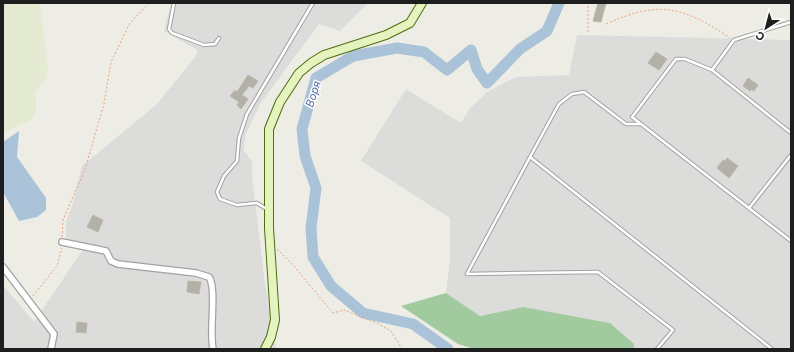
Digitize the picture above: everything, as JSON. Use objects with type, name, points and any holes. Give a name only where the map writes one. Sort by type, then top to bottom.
[{"type":"street","points":[[265,349],[271,337],[274,320],[269,240],[269,130],[280,102],[299,73],[324,55],[386,36],[410,23],[422,3]]},
{"type":"street","points":[[62,242],[106,251],[111,260],[118,264],[196,273],[209,277],[213,283],[211,311],[213,349]]},
{"type":"street","points":[[3,267],[54,334],[51,349]]},
{"type":"lane","points":[[174,3],[169,29],[172,33],[204,45],[215,44],[218,38]]},
{"type":"lane","points":[[269,211],[257,204],[237,205],[220,199],[216,192],[224,176],[237,161],[239,138],[247,114],[313,3]]},
{"type":"lane","points":[[712,70],[734,40],[791,22]]},
{"type":"lane","points":[[791,133],[712,70],[685,59],[676,59],[632,117],[791,241]]},
{"type":"lane","points":[[640,124],[626,124],[584,92],[572,94],[559,104],[467,274],[598,272],[672,330],[657,349]]},
{"type":"lane","points":[[749,208],[791,155]]},
{"type":"lane","points":[[530,157],[772,349]]},
{"type":"path","points":[[28,300],[36,294],[57,266],[62,242],[63,220],[85,169],[104,104],[111,62],[130,23],[149,3]]},
{"type":"path","points":[[588,3],[588,32]]},
{"type":"path","points":[[606,24],[637,12],[666,8],[694,16],[734,40]]},
{"type":"path","points":[[269,240],[293,265],[333,314],[344,310],[377,323],[391,331],[402,349]]},
{"type":"shaded area","points":[[171,3],[368,3],[340,31],[319,24],[260,104],[245,136],[244,151],[252,161],[252,176],[265,283],[276,349],[3,349],[3,285],[34,322],[86,245],[66,238],[66,222],[72,206],[82,166],[156,105],[196,56],[197,50],[164,31]]},
{"type":"shaded area","points":[[577,35],[791,40],[791,349],[634,349],[634,344],[610,323],[523,307],[480,316],[446,293],[450,260],[450,218],[361,161],[406,89],[461,123],[470,108],[487,92],[516,77],[569,75]]},
{"type":"green space","points":[[3,3],[40,3],[48,69],[46,78],[36,93],[36,112],[31,120],[3,133]]},
{"type":"green space","points":[[446,293],[480,316],[523,307],[610,323],[634,344],[634,349],[474,349],[458,344],[401,306]]},
{"type":"water","points":[[19,131],[17,157],[46,198],[46,210],[37,217],[19,221],[3,192],[3,142]]},
{"type":"building","points":[[598,3],[606,3],[601,22],[593,21]]},
{"type":"building","points":[[656,52],[667,59],[659,70],[648,63]]},
{"type":"building","points":[[248,75],[258,81],[253,88],[249,86],[242,95],[248,99],[241,109],[237,105],[239,102],[230,96],[235,90],[237,92]]},
{"type":"building","points":[[748,78],[758,85],[754,91],[751,89],[750,91],[743,86]]},
{"type":"building","points":[[727,158],[738,166],[729,178],[717,168],[723,160],[725,161]]},
{"type":"building","points":[[93,215],[103,220],[98,232],[87,227]]},
{"type":"building","points":[[188,281],[201,282],[199,294],[187,292]]},
{"type":"building","points":[[77,322],[87,323],[86,333],[76,332]]},
{"type":"waterway","name":"Воря","points":[[448,349],[413,324],[363,313],[331,286],[313,257],[311,228],[316,188],[305,156],[302,129],[316,78],[353,56],[397,48],[424,52],[447,70],[471,50],[477,69],[487,83],[520,49],[547,31],[559,3]]}]
